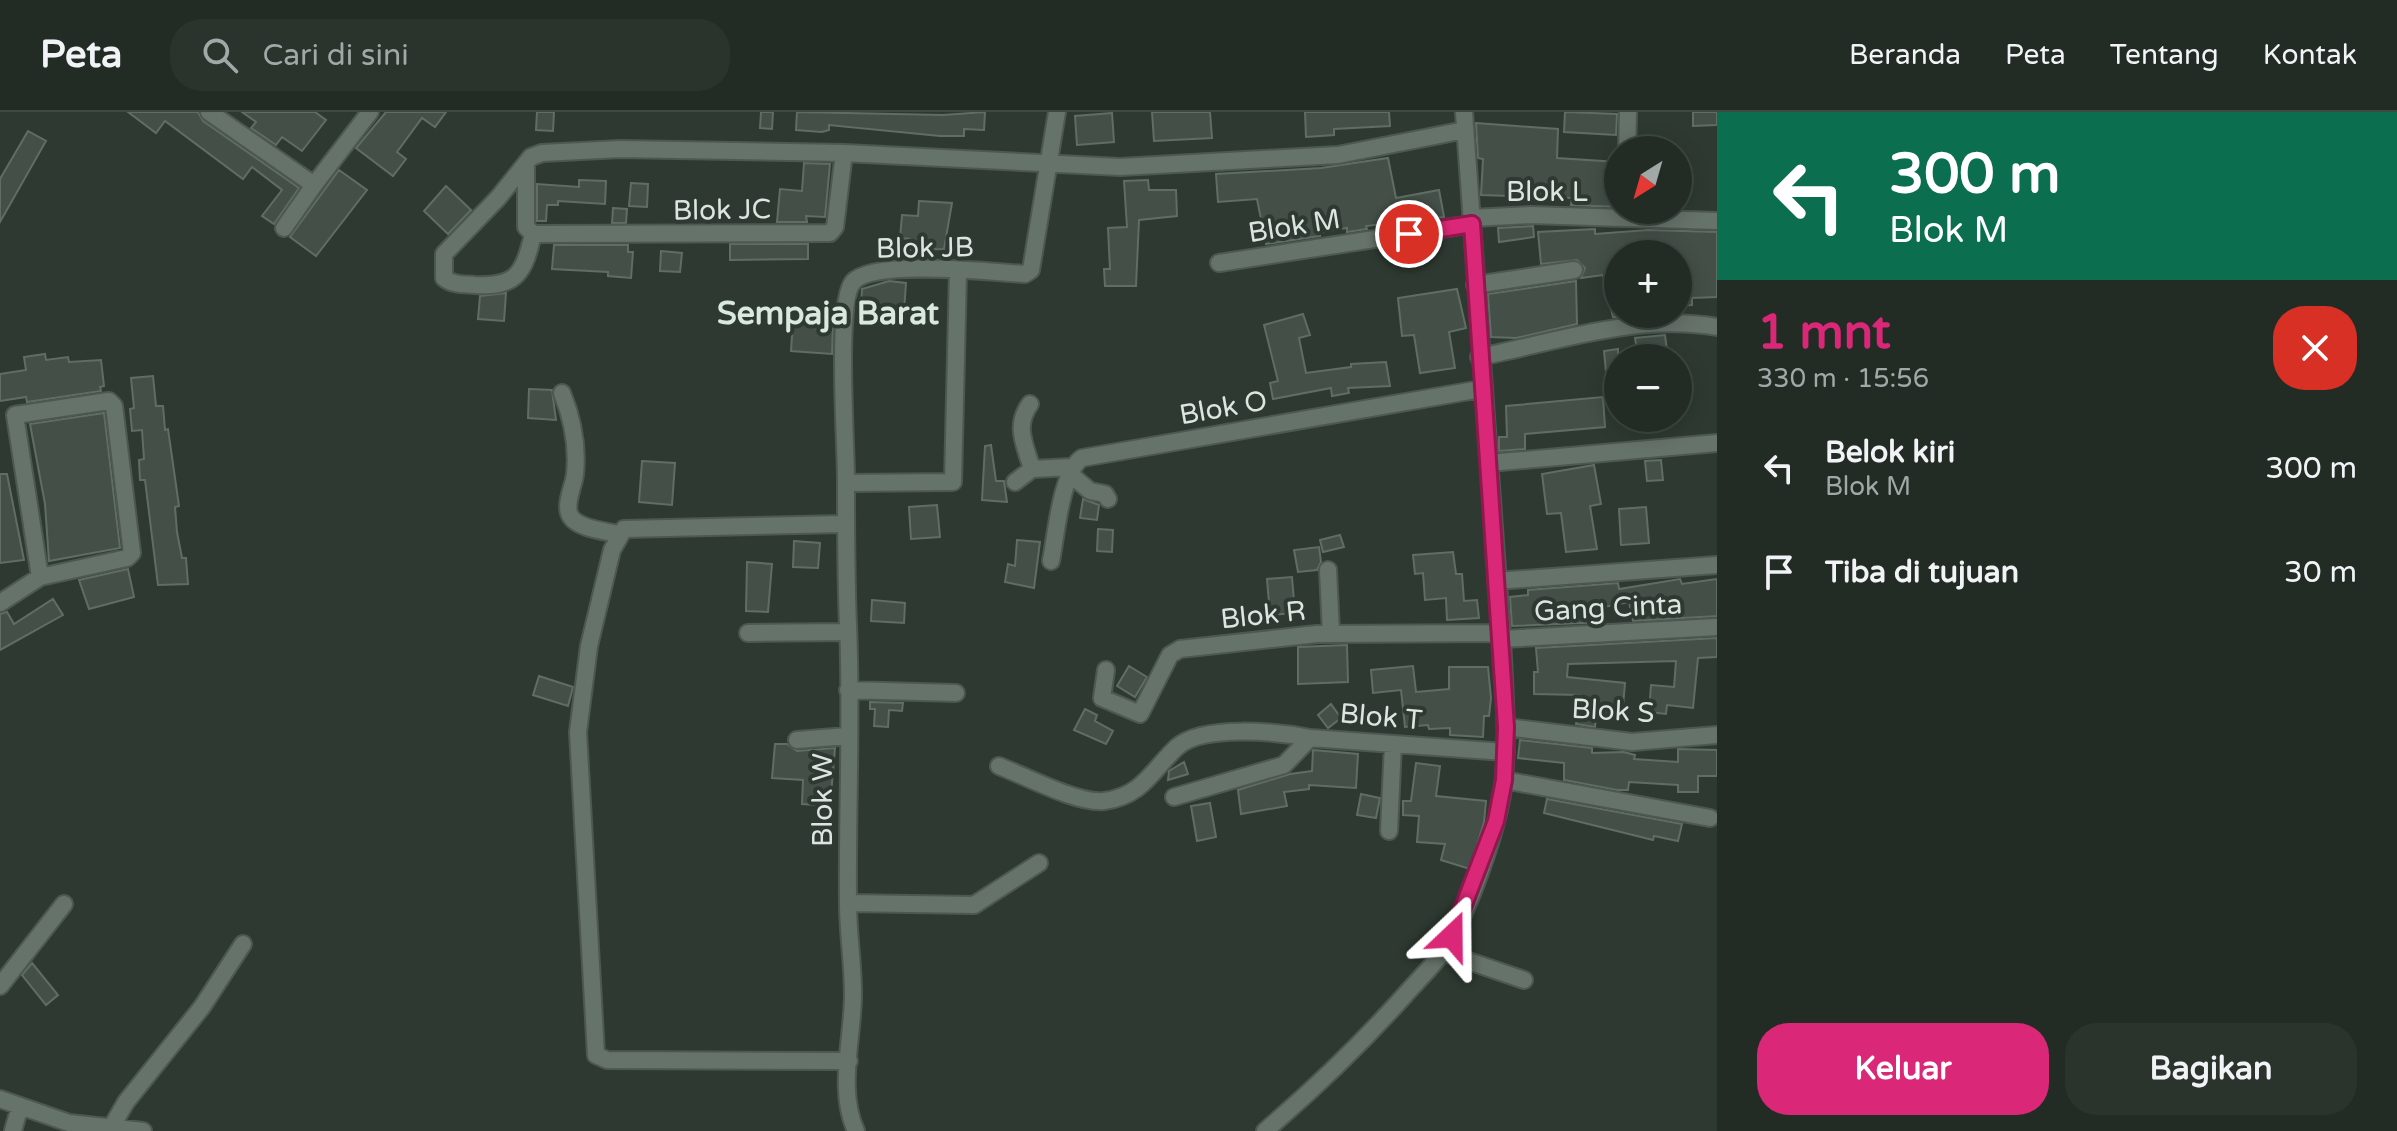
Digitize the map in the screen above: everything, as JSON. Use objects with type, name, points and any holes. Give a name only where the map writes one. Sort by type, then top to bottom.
[{"type":"street","points":[[209,112],[234,119],[308,182]]},
{"type":"street","points":[[284,228],[308,182],[370,112]]},
{"type":"street","points":[[1049,164],[1057,112]]},
{"type":"street","points":[[1265,1131],[1388,1014],[1442,952],[1459,921],[1496,821],[1504,780],[1506,727],[1464,112]]},
{"type":"street","points":[[1627,136],[1628,112]]},
{"type":"street","points":[[526,167],[526,227],[533,234],[525,264],[512,280],[497,286],[456,284],[444,278],[444,254],[536,154],[620,149],[844,153],[1120,167],[1338,155],[1465,130]]},
{"type":"street","name":"Blok JC","points":[[533,234],[830,233],[835,227],[844,153]]},
{"type":"street","name":"Blok JB","points":[[845,475],[843,390],[849,288],[869,271],[1025,274],[1031,270],[1049,164]]},
{"type":"street","name":"Blok L","points":[[1472,221],[1531,215],[1717,221]]},
{"type":"street","name":"Blok M","points":[[1219,263],[1472,221]]},
{"type":"street","points":[[1475,285],[1574,270]]},
{"type":"street","points":[[845,475],[953,482],[958,271]]},
{"type":"street","points":[[1479,357],[1623,328],[1672,322],[1717,327]]},
{"type":"street","name":"Blok O","points":[[1032,469],[1071,470],[1082,458],[1481,389]]},
{"type":"street","points":[[562,393],[570,413],[577,452],[568,507],[571,517],[579,524],[618,534]]},
{"type":"street","points":[[0,603],[40,577],[127,558],[132,553],[114,406],[103,399],[7,416],[40,577]]},
{"type":"street","points":[[1015,482],[1032,469],[1020,430],[1020,417],[1030,404]]},
{"type":"street","points":[[1489,463],[1717,443]]},
{"type":"street","points":[[1071,470],[1082,486],[1105,494],[1108,499]]},
{"type":"street","points":[[1051,561],[1071,470]]},
{"type":"street","name":"Blok W","points":[[845,475],[848,903],[853,993],[847,1098],[856,1131]]},
{"type":"street","points":[[843,524],[624,529],[618,534],[589,646],[578,732],[594,1050],[607,1060],[849,1061]]},
{"type":"street","points":[[1496,581],[1717,565]]},
{"type":"street","points":[[1328,570],[1331,633]]},
{"type":"street","name":"Gang Cinta","points":[[1501,636],[1717,627]]},
{"type":"street","points":[[748,633],[848,632]]},
{"type":"street","name":"Blok R","points":[[1106,670],[1102,698],[1140,714],[1144,713],[1170,655],[1180,649],[1331,633],[1501,636]]},
{"type":"street","points":[[848,690],[956,693]]},
{"type":"street","name":"Blok S","points":[[1506,727],[1632,742],[1717,735]]},
{"type":"street","points":[[999,766],[1087,800],[1105,801],[1154,777],[1185,742],[1255,730],[1310,738]]},
{"type":"street","points":[[797,740],[848,736]]},
{"type":"street","name":"Blok T","points":[[1174,797],[1284,765],[1310,738],[1505,752]]},
{"type":"street","points":[[1389,831],[1393,744]]},
{"type":"street","points":[[1504,780],[1710,818]]},
{"type":"street","points":[[848,903],[974,905],[1039,863]]},
{"type":"street","points":[[0,986],[64,904]]},
{"type":"street","points":[[111,1128],[126,1102],[202,1007],[243,944]]},
{"type":"street","points":[[1442,952],[1524,980]]},
{"type":"street","points":[[0,1099],[69,1123],[143,1131]]},
{"type":"street","points":[[13,1131],[20,1106]]},
{"type":"building","points":[[128,112],[198,112],[203,121],[299,188],[274,224],[262,216],[282,190],[252,167],[243,179],[165,121],[156,133]]},
{"type":"building","points":[[242,112],[315,112],[326,120],[302,151],[282,137],[276,145],[251,128],[256,122]]},
{"type":"building","points":[[386,112],[446,112],[435,127],[422,118],[397,152],[406,159],[393,176],[356,148]]},
{"type":"building","points":[[537,112],[554,112],[553,131],[536,130]]},
{"type":"building","points":[[761,112],[773,112],[772,129],[760,128]]},
{"type":"building","points":[[797,112],[943,115],[985,112],[984,130],[964,129],[964,136],[940,136],[829,125],[829,130],[822,132],[796,130]]},
{"type":"building","points":[[1152,112],[1210,112],[1212,138],[1154,141]]},
{"type":"building","points":[[1305,112],[1389,112],[1390,126],[1334,129],[1334,135],[1306,137]]},
{"type":"building","points":[[1565,112],[1617,114],[1616,135],[1564,132]]},
{"type":"building","points":[[1693,112],[1717,112],[1717,125],[1693,126]]},
{"type":"building","points":[[1112,113],[1114,142],[1077,145],[1075,116]]},
{"type":"building","points":[[1476,123],[1558,129],[1557,158],[1604,161],[1604,206],[1571,205],[1572,198],[1481,195],[1483,159],[1478,158]]},
{"type":"building","points":[[28,131],[46,141],[0,222],[0,179]]},
{"type":"building","points":[[1388,158],[1396,198],[1439,190],[1444,217],[1366,226],[1367,229],[1347,232],[1347,228],[1320,232],[1320,236],[1266,244],[1257,199],[1218,202],[1216,174],[1321,168]]},
{"type":"building","points":[[804,163],[830,164],[825,217],[806,216],[807,222],[777,222],[780,189],[802,191]]},
{"type":"building","points":[[339,170],[367,190],[316,256],[290,237]]},
{"type":"building","points":[[579,180],[606,181],[605,204],[558,201],[558,205],[547,205],[546,221],[537,221],[537,184],[579,187]]},
{"type":"building","points":[[1148,180],[1149,190],[1176,190],[1177,216],[1139,220],[1136,286],[1105,286],[1104,269],[1110,269],[1108,228],[1127,227],[1124,181]]},
{"type":"building","points":[[631,183],[648,184],[647,207],[629,206]]},
{"type":"building","points":[[446,186],[471,210],[448,234],[424,211]]},
{"type":"building","points":[[919,201],[952,203],[944,249],[909,250],[910,239],[900,238],[902,215],[918,216]]},
{"type":"building","points":[[613,208],[627,209],[626,223],[612,223]]},
{"type":"building","points":[[1533,226],[1534,237],[1499,242],[1498,228]]},
{"type":"building","points":[[1595,229],[1595,234],[1648,230],[1717,232],[1717,297],[1692,298],[1692,240],[1604,240],[1604,279],[1603,275],[1581,278],[1585,268],[1577,260],[1541,264],[1538,232]]},
{"type":"building","points":[[730,244],[808,244],[808,259],[730,260]]},
{"type":"building","points":[[554,245],[628,245],[628,252],[633,252],[631,278],[608,276],[608,272],[552,269]]},
{"type":"building","points":[[661,251],[682,253],[680,272],[660,271]]},
{"type":"building","points":[[889,281],[906,283],[903,326],[860,323],[862,289]]},
{"type":"building","points":[[1576,281],[1577,324],[1516,338],[1491,337],[1488,294]]},
{"type":"building","points":[[1457,289],[1466,328],[1449,332],[1455,368],[1420,373],[1414,335],[1402,336],[1398,298]]},
{"type":"building","points":[[506,293],[504,321],[478,319],[480,296]]},
{"type":"building","points":[[1303,314],[1310,335],[1299,338],[1306,373],[1351,367],[1351,364],[1386,362],[1390,386],[1348,388],[1349,393],[1332,396],[1331,388],[1273,399],[1270,383],[1278,381],[1264,325]]},
{"type":"building","points":[[793,320],[833,323],[832,354],[791,351]]},
{"type":"building","points":[[1665,335],[1666,344],[1636,344],[1635,338]]},
{"type":"building","points":[[45,354],[46,360],[68,357],[69,362],[101,360],[104,386],[100,387],[101,391],[27,402],[26,397],[0,401],[0,374],[26,370],[24,357]]},
{"type":"building","points":[[153,376],[156,406],[163,406],[165,430],[168,429],[179,506],[175,507],[177,532],[182,558],[186,558],[188,584],[158,585],[145,480],[140,480],[139,460],[144,459],[142,430],[132,431],[130,409],[134,408],[131,378]]},
{"type":"building","points":[[529,389],[552,390],[556,420],[528,418]]},
{"type":"building","points":[[1603,397],[1604,427],[1525,434],[1525,449],[1499,451],[1499,437],[1507,437],[1506,406]]},
{"type":"building","points":[[104,413],[120,548],[49,561],[45,504],[30,424]]},
{"type":"building","points":[[991,445],[996,481],[1004,481],[1007,502],[982,500],[985,446]]},
{"type":"building","points":[[1661,460],[1663,480],[1647,481],[1645,461]]},
{"type":"building","points":[[642,461],[675,463],[672,505],[639,502]]},
{"type":"building","points":[[1594,465],[1601,504],[1590,506],[1597,549],[1566,552],[1561,513],[1547,514],[1542,474]]},
{"type":"building","points":[[0,474],[7,474],[24,560],[0,563]]},
{"type":"building","points":[[1083,499],[1099,505],[1097,520],[1080,518]]},
{"type":"building","points":[[937,505],[940,537],[911,539],[909,507]]},
{"type":"building","points":[[1646,507],[1649,543],[1621,545],[1619,509]]},
{"type":"building","points":[[1098,529],[1113,530],[1112,552],[1097,551]]},
{"type":"building","points":[[1340,535],[1344,547],[1323,552],[1320,540]]},
{"type":"building","points":[[1017,540],[1040,542],[1034,588],[1005,582],[1008,564],[1015,566]]},
{"type":"building","points":[[794,541],[820,543],[818,568],[793,567]]},
{"type":"building","points":[[1319,547],[1321,562],[1317,570],[1298,572],[1294,550]]},
{"type":"building","points":[[1453,552],[1456,574],[1462,574],[1464,601],[1477,600],[1479,618],[1447,620],[1446,598],[1425,600],[1423,573],[1415,574],[1413,555]]},
{"type":"building","points":[[747,562],[772,564],[768,612],[746,611]]},
{"type":"building","points":[[128,569],[134,597],[89,609],[79,580]]},
{"type":"building","points":[[1292,577],[1295,613],[1270,615],[1267,579]]},
{"type":"building","points":[[1680,579],[1682,584],[1717,579],[1717,616],[1633,621],[1629,602],[1604,607],[1605,622],[1512,626],[1510,597],[1528,595],[1528,590],[1618,583],[1619,589]]},
{"type":"building","points":[[53,599],[63,615],[0,650],[0,614],[7,612],[14,624]]},
{"type":"building","points":[[872,600],[905,603],[904,623],[871,621]]},
{"type":"building","points":[[1717,638],[1717,657],[1698,658],[1693,708],[1667,705],[1666,714],[1649,712],[1651,685],[1674,687],[1676,661],[1568,664],[1567,677],[1625,683],[1622,718],[1596,716],[1595,727],[1576,724],[1580,695],[1534,694],[1534,672],[1538,672],[1536,648]]},
{"type":"building","points":[[1347,645],[1348,682],[1298,684],[1298,647]]},
{"type":"building","points":[[1129,666],[1147,677],[1135,697],[1117,686]]},
{"type":"building","points":[[1413,666],[1416,692],[1449,689],[1449,667],[1488,667],[1491,698],[1489,716],[1484,716],[1483,737],[1450,735],[1450,728],[1429,729],[1428,725],[1405,727],[1401,690],[1373,693],[1371,670]]},
{"type":"building","points":[[539,676],[573,687],[568,706],[533,695]]},
{"type":"building","points":[[870,702],[903,703],[902,711],[889,710],[888,727],[874,726],[875,709],[870,709]]},
{"type":"building","points":[[1331,704],[1341,718],[1328,728],[1318,715]]},
{"type":"building","points":[[1085,709],[1097,715],[1095,721],[1113,731],[1106,744],[1074,730]]},
{"type":"building","points":[[1520,740],[1592,748],[1592,753],[1624,752],[1635,755],[1634,759],[1678,762],[1678,749],[1717,750],[1717,776],[1698,776],[1698,792],[1678,792],[1678,785],[1629,782],[1628,790],[1617,790],[1564,780],[1564,763],[1518,758]]},
{"type":"building","points":[[775,744],[787,744],[797,751],[835,748],[830,806],[802,804],[803,780],[772,778]]},
{"type":"building","points":[[1313,750],[1358,754],[1356,788],[1309,785],[1309,789],[1284,792],[1287,806],[1241,814],[1238,790],[1290,774],[1312,771]]},
{"type":"building","points":[[1184,762],[1188,774],[1168,780],[1169,771]]},
{"type":"building","points":[[1416,763],[1440,766],[1436,796],[1486,801],[1484,822],[1470,869],[1441,860],[1445,844],[1417,842],[1419,816],[1403,815],[1403,801],[1411,801]]},
{"type":"building","points":[[1361,794],[1380,798],[1376,818],[1357,815]]},
{"type":"building","points":[[1547,799],[1682,824],[1678,841],[1654,836],[1653,840],[1544,813]]},
{"type":"building","points":[[1210,803],[1216,837],[1197,841],[1191,806]]},
{"type":"building","points":[[32,963],[58,995],[46,1005],[22,975]]},
{"type":"district","name":"Sempaja Barat","points":[[828,313]]},
{"type":"route","points":[[1409,234],[1472,224],[1481,389],[1502,639],[1506,727],[1504,780],[1496,821],[1452,936]]}]
